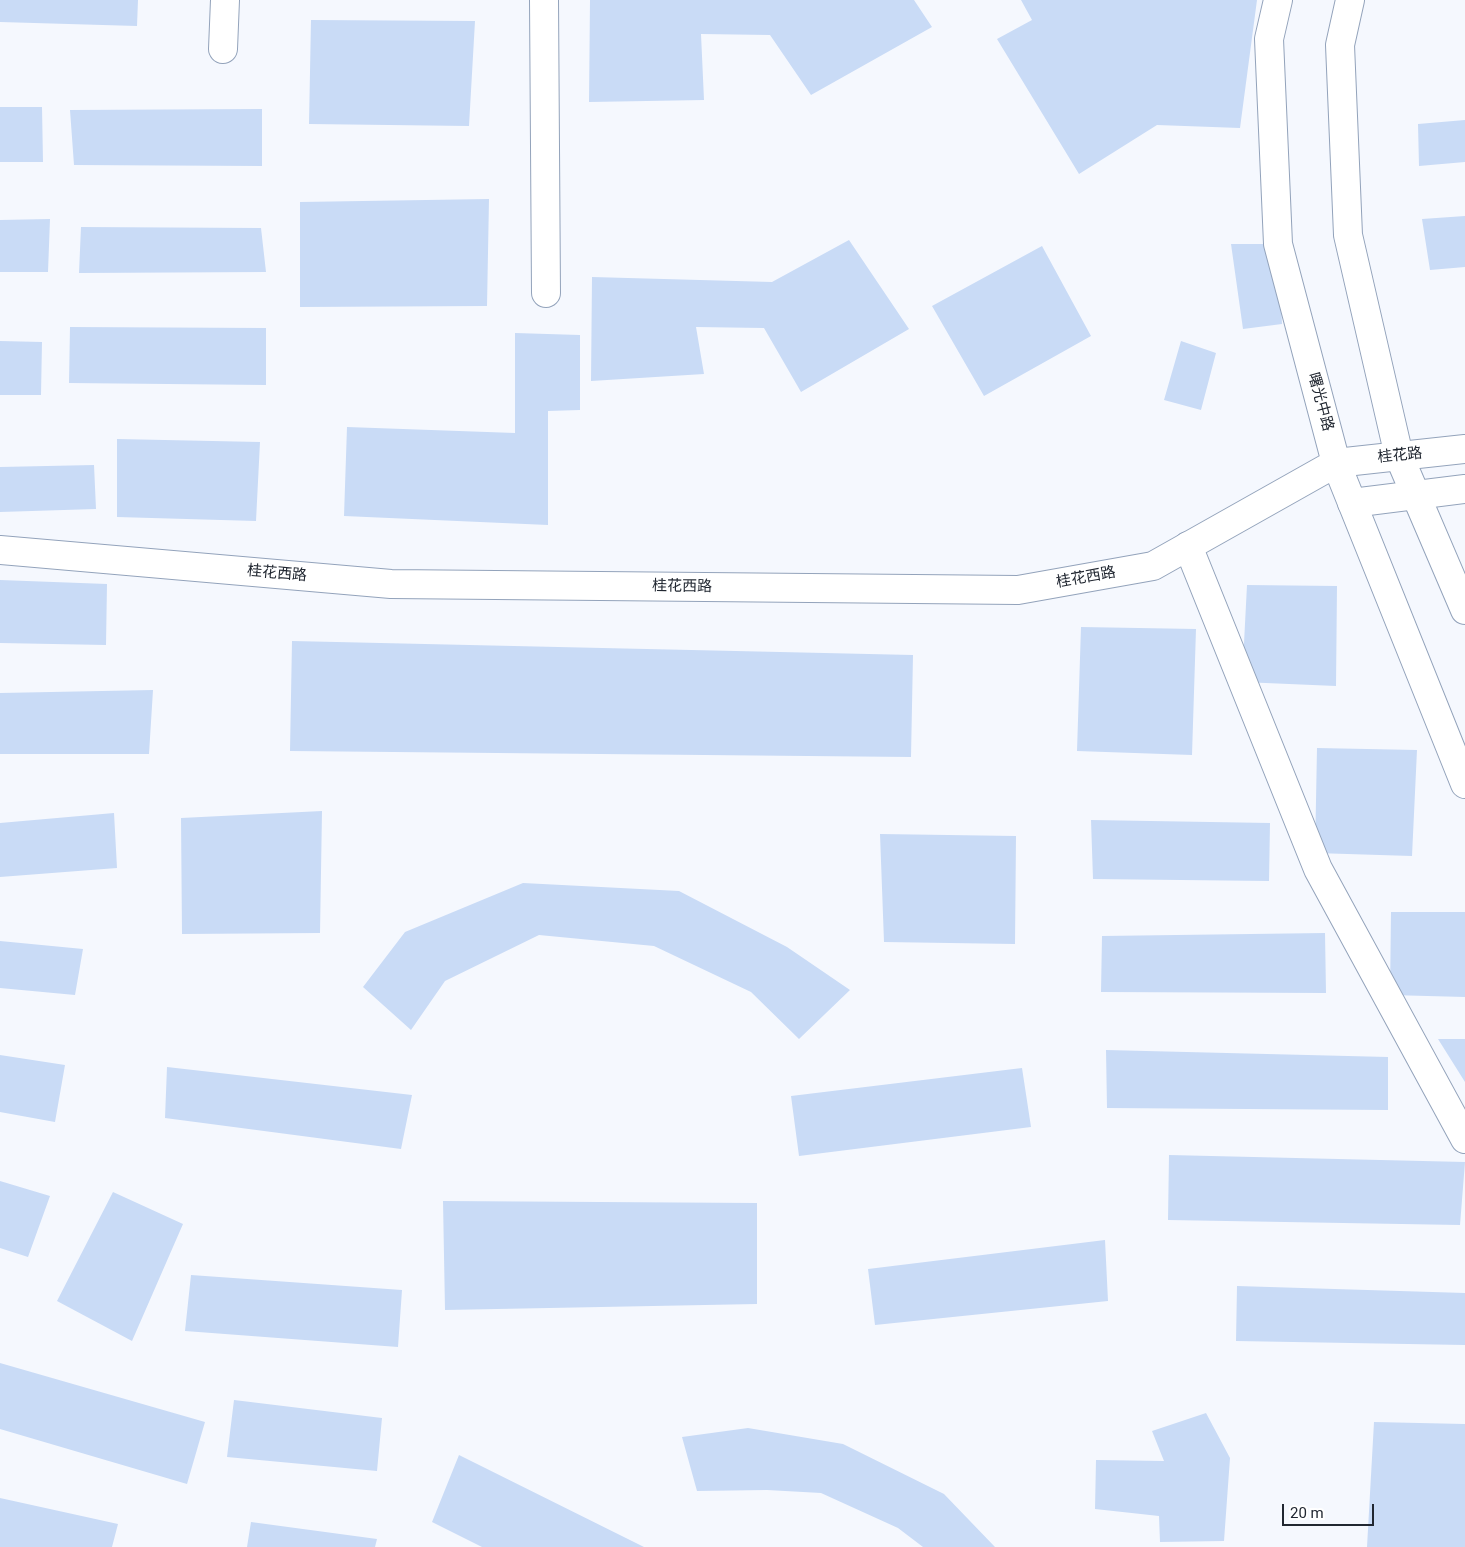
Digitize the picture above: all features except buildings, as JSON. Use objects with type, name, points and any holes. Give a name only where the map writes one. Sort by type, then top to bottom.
[{"type":"street","points":[[223,49],[225,0]]},
{"type":"street","points":[[544,0],[546,293]]},
{"type":"street","name":"曙光中路","points":[[1278,0],[1269,39],[1278,244],[1336,463],[1465,784]]},
{"type":"street","points":[[1350,0],[1340,45],[1348,234],[1399,456],[1465,610]]},
{"type":"street","name":"桂花路","points":[[1336,463],[1465,449]]},
{"type":"street","name":"桂花西路","points":[[0,550],[391,584],[1018,590],[1153,566],[1336,463]]},
{"type":"street","points":[[1352,502],[1465,490]]},
{"type":"street","points":[[1188,546],[1318,869],[1465,1139]]}]
